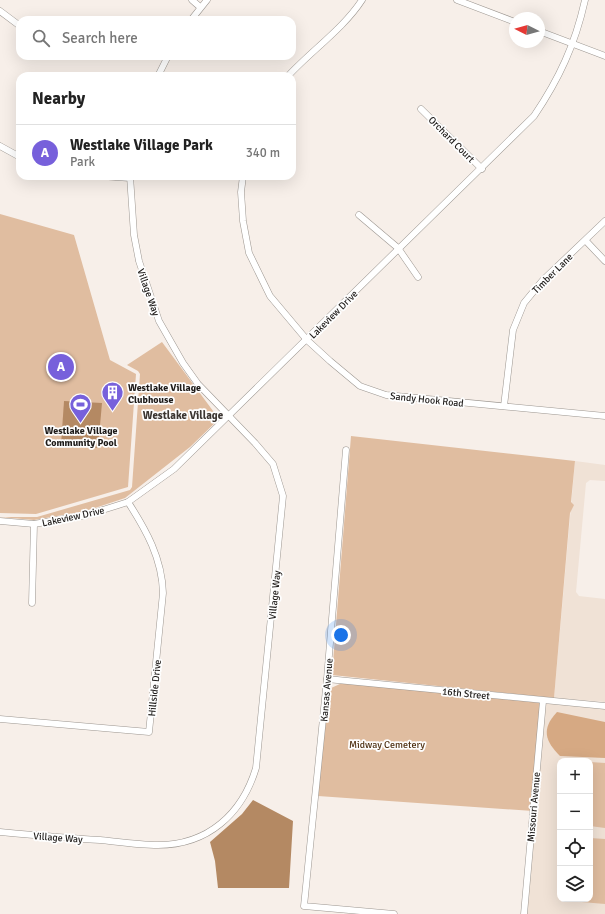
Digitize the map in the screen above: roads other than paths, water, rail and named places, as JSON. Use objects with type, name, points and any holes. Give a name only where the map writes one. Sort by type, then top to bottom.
[{"type":"street","points":[[192,0],[200,7]]},
{"type":"street","points":[[194,16],[207,0]]},
{"type":"street","points":[[292,72],[355,12],[362,0]]},
{"type":"street","points":[[457,0],[509,20]]},
{"type":"street","name":"Lakeview Drive","points":[[0,521],[34,524],[87,515],[128,502],[174,469],[307,340],[398,248],[482,169],[534,116],[551,91],[565,64],[585,0]]},
{"type":"street","points":[[0,11],[16,23]]},
{"type":"street","points":[[545,32],[605,56]]},
{"type":"street","points":[[160,72],[166,60]]},
{"type":"street","name":"Orchard Court","points":[[421,108],[482,169]]},
{"type":"street","points":[[0,146],[16,155]]},
{"type":"street","name":"Village Way","points":[[0,832],[159,845],[186,841],[217,826],[228,818],[238,807],[251,784],[256,768],[284,496],[272,464],[255,443],[228,416],[191,374],[159,321],[139,261],[134,235],[130,180]]},
{"type":"street","name":"Sandy Hook Road","points":[[242,180],[241,192],[243,221],[252,259],[270,296],[307,340],[360,386],[386,395],[605,416]]},
{"type":"street","points":[[359,215],[398,248],[418,277]]},
{"type":"street","name":"Timber Lane","points":[[504,406],[512,330],[524,303],[543,280],[586,241],[605,221]]},
{"type":"street","points":[[586,241],[605,261]]},
{"type":"street","name":"Kansas Avenue","points":[[346,450],[327,679],[304,906],[394,914]]},
{"type":"street","name":"Hillside Drive","points":[[0,719],[149,732],[163,593],[163,575],[157,556],[149,539],[128,502]]},
{"type":"street","points":[[32,603],[34,524]]},
{"type":"street","name":"16th Street","points":[[327,679],[605,706]]},
{"type":"street","name":"Missouri Avenue","points":[[524,914],[543,701]]},
{"type":"place","name":"Westlake Village Park","points":[[61,367]]},
{"type":"place","name":"Westlake Village Clubhouse","points":[[113,412]]},
{"type":"place","name":"Westlake Village Community Pool","points":[[81,424]]},
{"type":"district","name":"Westlake Village","points":[[183,415]]},
{"type":"park label","name":"Midway Cemetery","points":[[387,744]]}]
